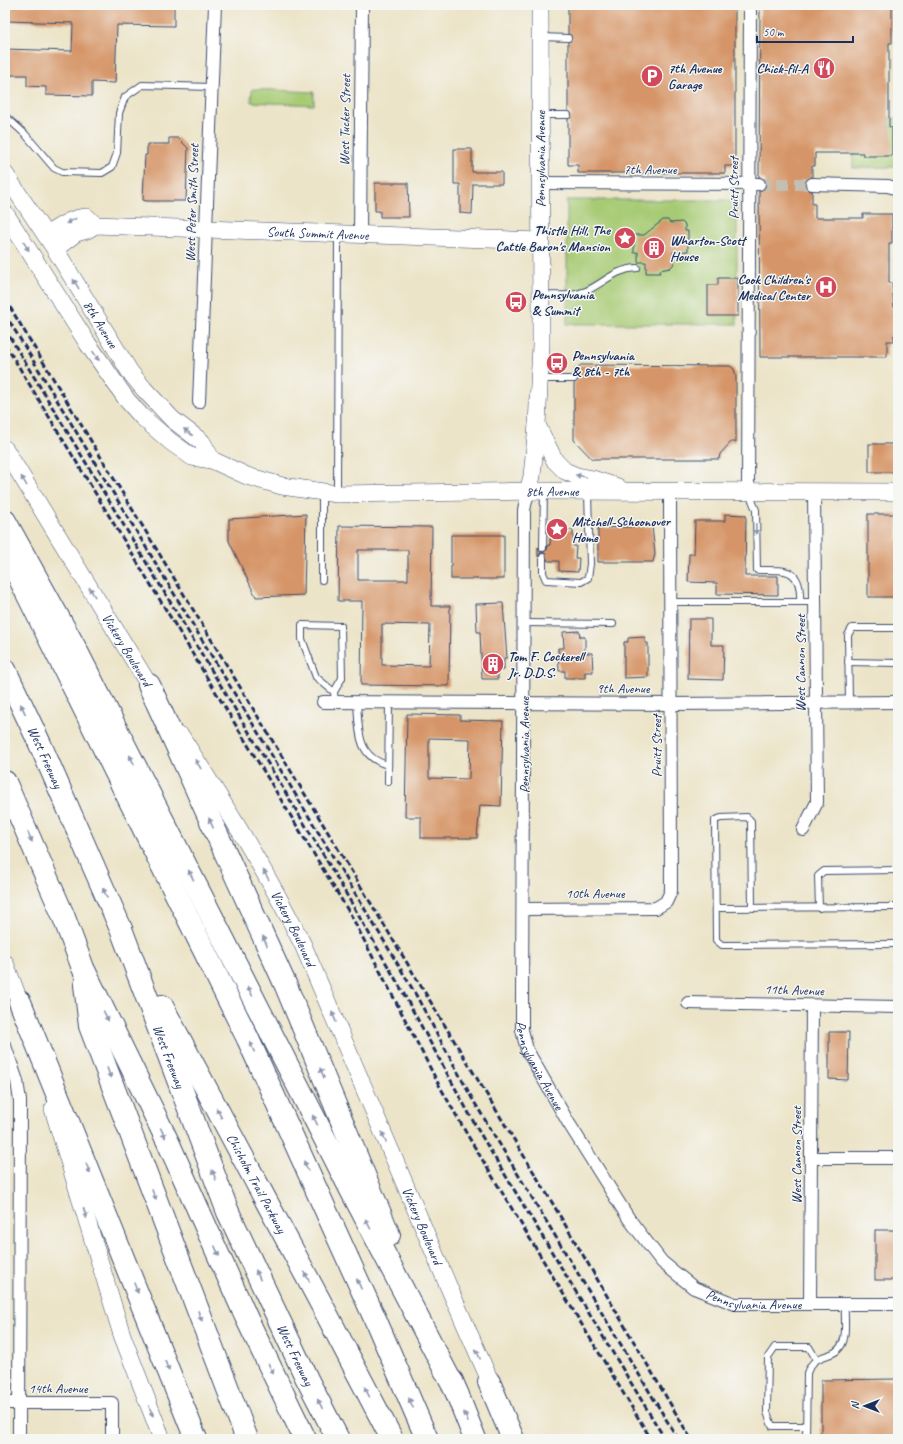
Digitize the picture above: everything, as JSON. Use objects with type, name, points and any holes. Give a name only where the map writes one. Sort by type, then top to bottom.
[{"type":"highway","points":[[5,521],[73,644],[360,1189],[458,1395],[475,1439]]},
{"type":"highway","points":[[5,549],[248,1039],[373,1314],[427,1439]]},
{"type":"highway","name":"West Freeway","points":[[5,670],[40,744],[121,929],[228,1212],[304,1372],[338,1439]]},
{"type":"highway","points":[[149,685],[286,986],[360,1189]]},
{"type":"highway","name":"West Freeway","points":[[5,782],[63,915],[83,968],[168,1142],[247,1319],[305,1439]]},
{"type":"highway","name":"Chisholm Trail Parkway","points":[[121,929],[392,1439]]},
{"type":"highway","points":[[83,968],[90,1026],[247,1439]]},
{"type":"highway","points":[[20,1002],[196,1439]]},
{"type":"highway","points":[[490,1382],[513,1439]]},
{"type":"main road","name":"Pennsylvania Avenue","points":[[536,492],[532,476],[537,425],[539,378],[540,5]]},
{"type":"main road","name":"8th Avenue","points":[[5,174],[51,242],[130,372],[144,390],[172,419],[202,442],[212,460]]},
{"type":"main road","name":"8th Avenue","points":[[5,213],[88,344],[126,400],[156,430],[192,457],[212,460],[229,469],[259,480],[282,486],[330,493],[588,491],[898,492]]},
{"type":"main road","name":"South Summit Avenue","points":[[51,242],[95,226],[540,241]]},
{"type":"main road","points":[[537,425],[555,461],[565,471],[577,476],[593,479],[632,491]]},
{"type":"main road","name":"Vickery Boulevard","points":[[5,449],[149,685],[235,822],[286,910],[317,975],[399,1173],[490,1382],[520,1439]]},
{"type":"main road","points":[[5,962],[20,1002],[122,1335],[162,1439]]},
{"type":"street","name":"West Peter Smith Street","points":[[199,402],[215,5]]},
{"type":"street","name":"West Tucker Street","points":[[360,236],[362,5]]},
{"type":"street","name":"Pruitt Street","points":[[748,492],[754,184],[750,5]]},
{"type":"street","name":"7th Avenue","points":[[540,183],[754,184]]},
{"type":"street","points":[[812,184],[895,186]]},
{"type":"street","name":"Pennsylvania Avenue","points":[[536,492],[524,510],[522,1030],[527,1050],[568,1122],[629,1219],[662,1262],[694,1288],[735,1304],[898,1304]]},
{"type":"street","name":"Pruitt Street","points":[[666,902],[671,891],[670,492]]},
{"type":"street","name":"West Cannon Street","points":[[803,830],[817,802],[814,492]]},
{"type":"street","name":"9th Avenue","points":[[331,699],[357,702],[671,704],[898,702]]},
{"type":"street","name":"10th Avenue","points":[[523,909],[656,908],[666,902]]},
{"type":"street","name":"11th Avenue","points":[[688,1003],[898,1007]]},
{"type":"street","name":"West Cannon Street","points":[[810,1304],[812,1006]]},
{"type":"street","points":[[5,1046],[17,1081],[20,1101],[19,1439]]},
{"type":"street","points":[[812,1158],[898,1158]]},
{"type":"street","name":"14th Avenue","points":[[5,1403],[112,1404],[112,1439]]},
{"type":"lane","points":[[540,37],[568,38]]},
{"type":"lane","points":[[5,116],[29,138],[54,168],[62,172],[102,173],[112,167],[117,153],[119,113],[125,97],[134,89],[142,85],[211,87]]},
{"type":"lane","points":[[540,114],[568,115]]},
{"type":"lane","points":[[322,580],[330,493],[338,235]]},
{"type":"lane","points":[[540,295],[576,294],[586,291],[617,272],[637,268]]},
{"type":"lane","points":[[539,378],[574,379]]},
{"type":"lane","points":[[543,557],[543,573],[546,580],[581,582],[588,578],[590,564],[588,491]]},
{"type":"lane","points":[[536,492],[543,548]]},
{"type":"lane","points":[[748,492],[756,510],[757,570],[788,570],[797,578],[801,588],[800,602]]},
{"type":"lane","points":[[671,602],[814,602]]},
{"type":"lane","points":[[524,622],[613,624]]},
{"type":"lane","points":[[302,625],[341,626],[342,678],[331,699],[316,677],[302,638],[302,625]]},
{"type":"lane","points":[[850,702],[848,635],[852,628],[898,628]]},
{"type":"lane","points":[[848,662],[898,663]]},
{"type":"lane","points":[[357,702],[359,737],[363,748],[380,763],[388,765]]},
{"type":"lane","points":[[388,782],[389,702]]},
{"type":"lane","points":[[752,907],[751,821],[747,817],[721,818],[715,820],[716,940],[722,945],[898,944]]},
{"type":"lane","points":[[819,908],[818,876],[824,871],[898,870]]},
{"type":"lane","points":[[716,908],[898,907]]},
{"type":"lane","points":[[806,1439],[806,1373],[816,1359],[835,1353],[844,1341],[845,1305]]},
{"type":"lane","points":[[806,1426],[772,1426],[766,1412],[768,1357],[775,1347],[809,1347],[816,1359]]},
{"type":"green space","points":[[252,89],[314,92],[314,105],[251,102]]},
{"type":"green space","points":[[889,118],[898,118],[898,167],[853,168],[853,153],[863,153],[863,156],[892,127],[889,127]]},
{"type":"green space","points":[[567,200],[737,200],[737,324],[567,324]]},
{"type":"building","points":[[5,5],[174,5],[174,26],[117,25],[115,83],[92,82],[92,96],[46,95],[46,87],[27,86],[27,75],[5,75],[5,49],[72,51],[73,23],[5,21]]},
{"type":"building","name":"7th Avenue Garage","points":[[568,5],[735,5],[735,166],[725,166],[725,173],[578,173],[578,165],[568,165],[568,119],[572,115],[568,111],[568,42],[572,38],[568,34]]},
{"type":"building","points":[[776,5],[892,5],[892,43],[889,43],[889,127],[892,127],[892,156],[863,156],[863,153],[815,153],[815,166],[812,166],[812,177],[806,180],[805,184],[808,190],[812,191],[812,204],[815,204],[815,218],[863,218],[863,214],[892,214],[892,243],[889,243],[889,283],[892,283],[894,307],[898,307],[897,335],[894,335],[894,341],[887,341],[887,357],[760,357],[759,191],[765,188],[766,184],[765,180],[759,177],[760,7],[776,7]]},
{"type":"building","points":[[169,138],[178,138],[188,148],[186,201],[143,200],[145,155],[147,155],[147,144],[169,144]]},
{"type":"building","points":[[454,149],[472,149],[472,172],[502,172],[502,184],[473,184],[472,214],[460,213],[460,184],[454,184]]},
{"type":"building","points":[[375,183],[408,183],[409,217],[380,217],[380,211],[375,211]]},
{"type":"building","name":"Wharton-Scott House","points":[[663,220],[668,220],[670,223],[682,222],[685,225],[685,231],[688,231],[688,251],[673,252],[674,264],[670,268],[660,270],[660,273],[646,273],[646,262],[638,262],[638,252],[634,253],[634,235],[644,235]]},
{"type":"building","points":[[718,278],[738,278],[738,316],[708,316],[708,285],[718,285]]},
{"type":"building","points":[[581,365],[730,366],[734,369],[736,376],[736,442],[731,442],[720,454],[719,459],[592,459],[574,440],[574,384],[578,379],[574,374],[575,369]]},
{"type":"building","points":[[869,444],[898,444],[898,472],[869,472]]},
{"type":"building","points":[[306,514],[304,595],[256,597],[229,541],[229,519]]},
{"type":"building","points":[[725,514],[746,515],[745,576],[778,576],[778,595],[717,594],[717,583],[688,582],[689,554],[694,554],[695,521],[725,521]]},
{"type":"building","points":[[868,514],[898,514],[898,597],[868,597]]},
{"type":"building","points":[[339,526],[432,527],[431,606],[450,606],[449,686],[361,685],[362,601],[338,601]],"holes":[[[358,550],[408,550],[408,580],[358,580]],[[382,624],[430,625],[429,666],[382,665]]]},
{"type":"building","points":[[652,526],[655,554],[653,562],[598,562],[598,528]]},
{"type":"building","points":[[551,529],[573,530],[573,546],[576,546],[575,558],[579,558],[578,572],[559,571],[559,561],[548,561],[545,553],[540,553],[538,557],[538,547],[540,552],[543,552],[547,550],[548,545],[550,545]]},
{"type":"building","points":[[451,535],[504,535],[504,579],[451,579]]},
{"type":"building","points":[[503,603],[507,658],[504,658],[504,670],[498,670],[498,679],[482,679],[480,632],[477,632],[476,604]]},
{"type":"building","points":[[689,619],[711,619],[711,645],[724,645],[723,680],[688,679]]},
{"type":"building","points":[[579,631],[580,637],[585,637],[585,653],[592,653],[593,672],[585,672],[585,678],[565,678],[565,671],[559,671],[558,648],[564,648],[563,632]]},
{"type":"building","points":[[645,637],[645,643],[648,643],[648,677],[624,678],[624,642],[628,642],[628,638]]},
{"type":"building","points":[[407,714],[460,715],[460,720],[503,721],[501,806],[480,805],[477,838],[421,838],[421,817],[405,817]],"holes":[[[429,738],[470,739],[469,779],[429,778]]]},
{"type":"building","points":[[829,1032],[849,1032],[848,1080],[829,1079]]},
{"type":"building","points":[[875,1230],[898,1230],[898,1280],[875,1280]]},
{"type":"building","points":[[898,1379],[898,1439],[821,1439],[821,1380]]},
{"type":"tunnel","points":[[759,184],[812,184]]},
{"type":"railway","points":[[5,299],[553,1204],[691,1439]]},
{"type":"railway","points":[[5,314],[381,936],[416,995],[473,1100],[678,1439]]},
{"type":"railway","points":[[5,329],[330,866],[400,987],[478,1130],[665,1439]]},
{"type":"railway","points":[[5,344],[352,917],[439,1085],[468,1136],[651,1439]]},
{"type":"place","name":"Chick-fil-A","points":[[824,68]]},
{"type":"place","name":"7th Avenue Garage","points":[[652,76]]},
{"type":"place","name":"Thistle Hill, The Cattle Baron's Mansion","points":[[625,238]]},
{"type":"place","name":"Wharton-Scott House","points":[[654,248]]},
{"type":"place","name":"Cook Children's Medical Center","points":[[826,287]]},
{"type":"place","name":"Pennsylvania & Summit","points":[[516,302]]},
{"type":"place","name":"Pennsylvania & 8th - 7th","points":[[557,363]]},
{"type":"place","name":"Mitchell-Schoonover Home","points":[[557,529]]},
{"type":"place","name":"Tom F. Cockerell Jr. D.D.S.","points":[[493,664]]}]
